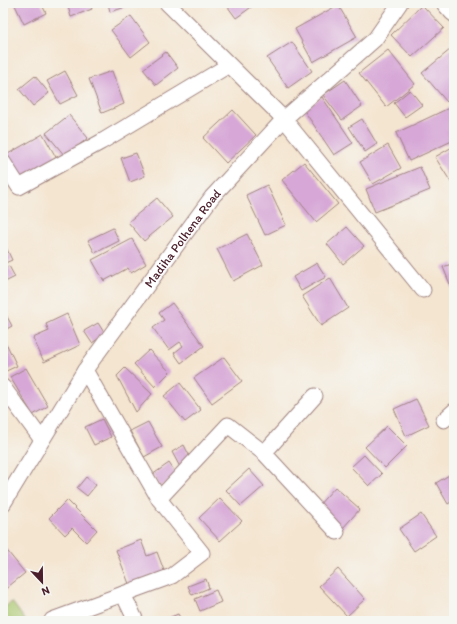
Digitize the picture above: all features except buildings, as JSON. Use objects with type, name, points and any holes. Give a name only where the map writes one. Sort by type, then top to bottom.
[{"type":"street","points":[[168,3],[284,119],[423,290]]},
{"type":"street","name":"Madiha Polhena Road","points":[[3,504],[85,370],[212,197],[284,119],[375,38],[400,3]]},
{"type":"street","points":[[446,3],[454,12]]},
{"type":"street","points":[[3,162],[19,187],[101,142],[229,65]]},
{"type":"street","points":[[52,620],[172,576],[202,553],[159,499],[85,370]]},
{"type":"street","points":[[3,387],[42,440]]},
{"type":"street","points":[[264,453],[314,396]]},
{"type":"street","points":[[159,499],[228,425],[264,453],[337,532]]},
{"type":"street","points":[[123,594],[136,621]]},
{"type":"green space","points":[[12,602],[26,621],[3,621],[3,608]]}]
